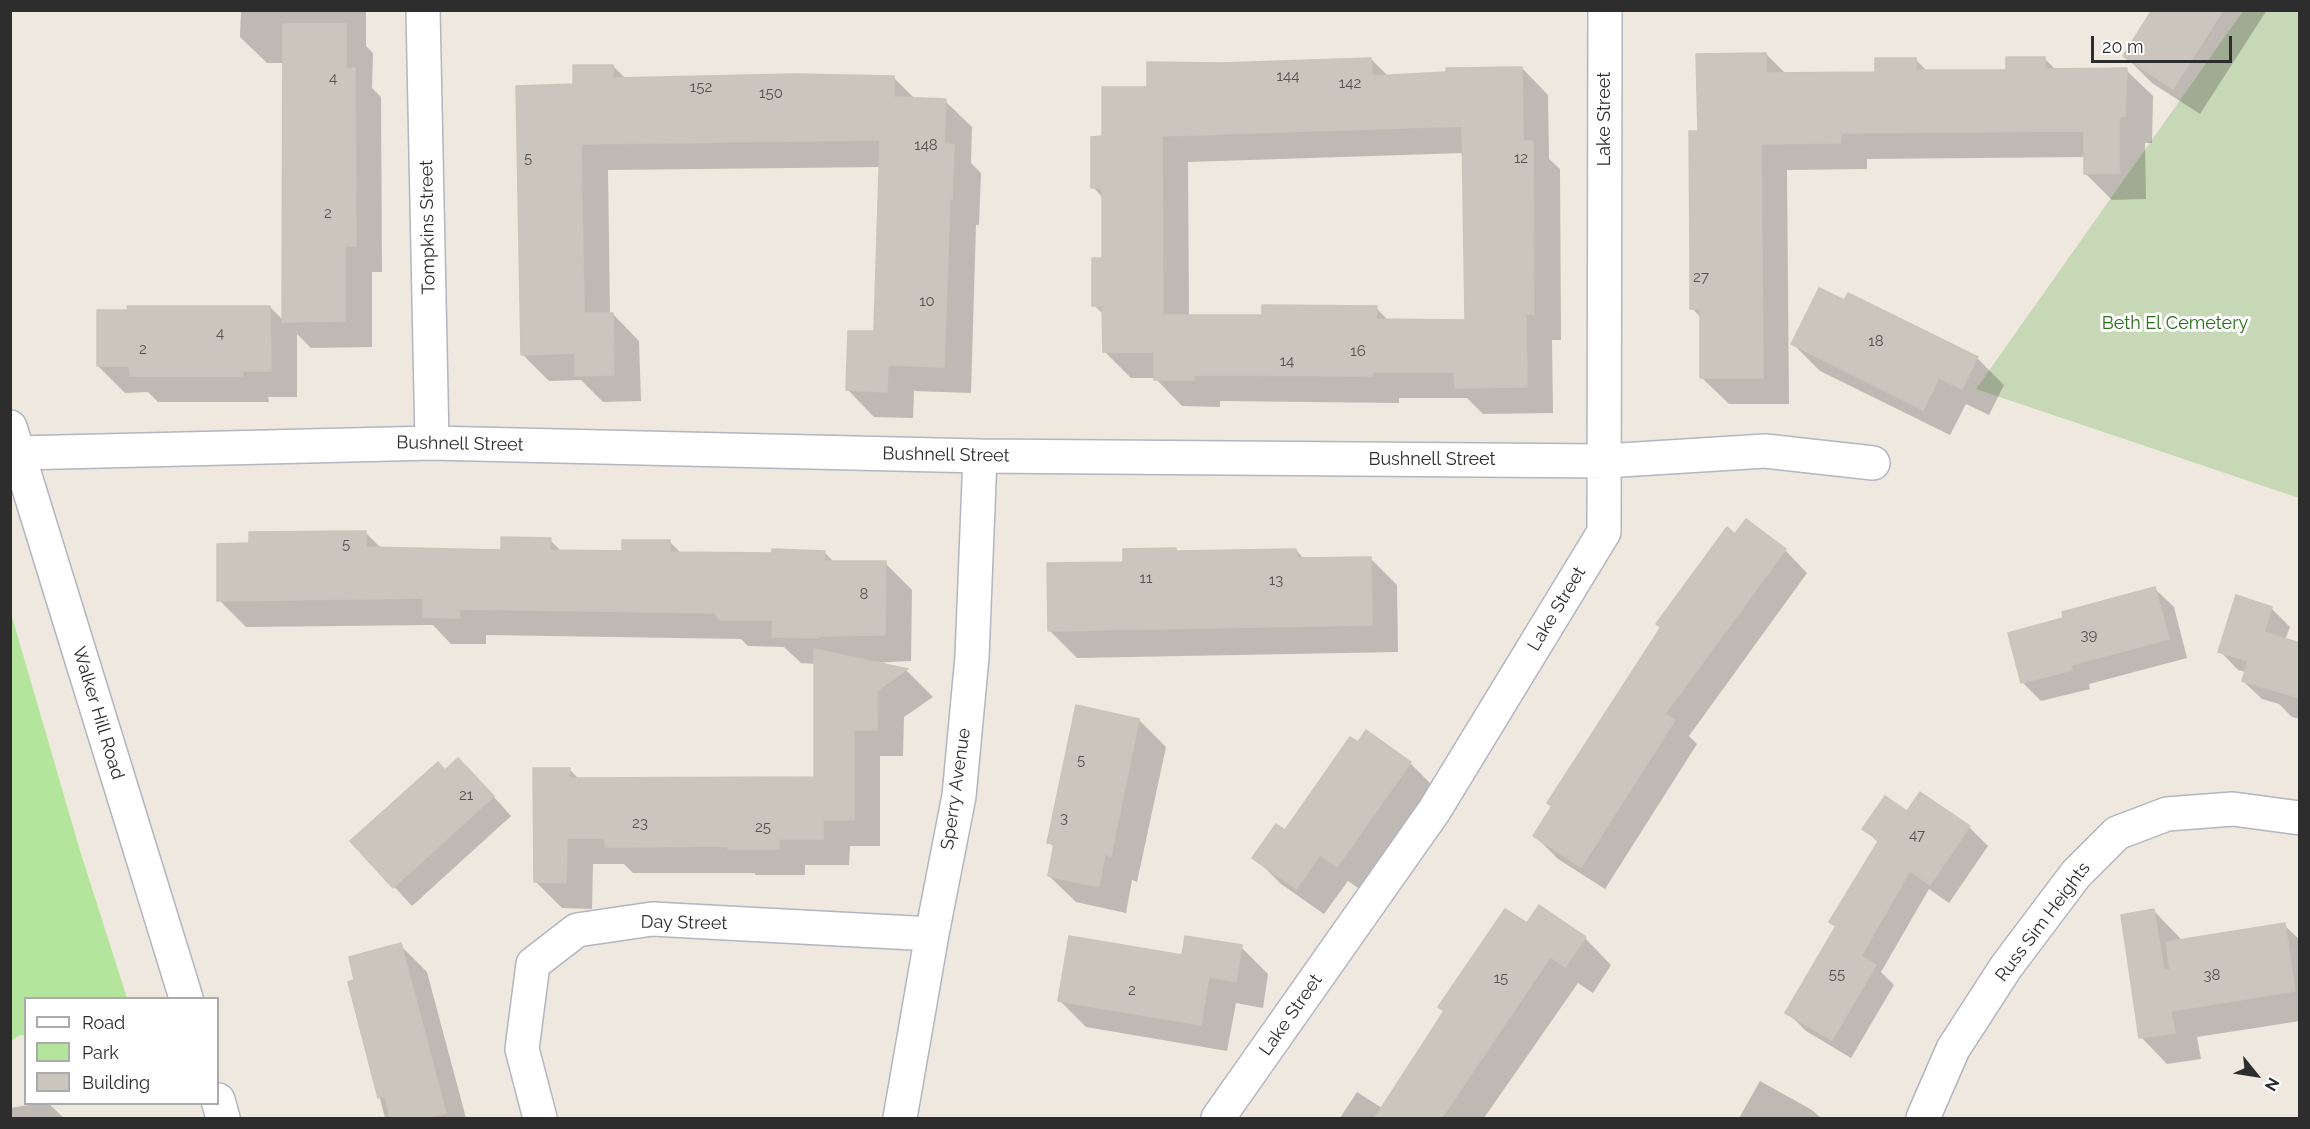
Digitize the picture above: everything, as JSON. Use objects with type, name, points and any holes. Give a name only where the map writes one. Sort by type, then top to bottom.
[{"type":"street","name":"Tompkins Street","points":[[423,10],[432,443]]},
{"type":"street","name":"Lake Street","points":[[1218,1119],[1434,811],[1604,532],[1605,10]]},
{"type":"street","name":"Bushnell Street","points":[[14,440],[432,443],[980,456],[1605,461],[1765,451],[1873,463]]},
{"type":"street","name":"Walker Hill Road","points":[[14,440],[185,997]]},
{"type":"street","name":"Sperry Avenue","points":[[900,1119],[959,796],[972,657],[980,456]]},
{"type":"street","name":"Russ Sim Heights","points":[[1923,1119],[1953,1049],[2006,967],[2076,873],[2117,833],[2167,814],[2233,809],[2300,818]]},
{"type":"street","name":"Day Street","points":[[540,1119],[522,1049],[533,964],[577,930],[652,919],[932,934]]},
{"type":"street","points":[[219,1104],[223,1119]]},
{"type":"green space","name":"Beth El Cemetery","points":[[2243,11],[2299,11],[2299,498],[1976,389]]},
{"type":"green space","points":[[10,610],[81,854],[127,997],[24,997],[24,1035],[11,1041]]},
{"type":"building","points":[[2152,10],[2223,10],[2173,89],[2123,56]]},
{"type":"building","points":[[283,24],[346,24],[346,69],[355,68],[356,246],[345,246],[345,321],[282,322]]},
{"type":"building","points":[[1766,53],[1766,73],[1875,72],[1875,58],[1916,58],[1916,70],[2006,70],[2006,57],[2045,57],[2045,69],[2127,68],[2125,116],[2119,117],[2119,173],[2084,174],[2084,131],[1841,133],[1840,143],[1761,144],[1763,378],[1700,378],[1700,309],[1690,309],[1689,131],[1698,131],[1696,54]]},
{"type":"building","points":[[1371,58],[1372,76],[1446,72],[1446,68],[1522,67],[1523,141],[1533,141],[1534,314],[1526,314],[1527,387],[1455,388],[1454,372],[1373,372],[1373,376],[1194,375],[1194,380],[1154,380],[1154,352],[1103,352],[1102,306],[1092,306],[1092,258],[1102,258],[1102,188],[1091,188],[1091,137],[1102,136],[1102,87],[1147,87],[1147,62],[1221,63]],"holes":[[[1462,126],[1465,320],[1376,319],[1377,306],[1262,305],[1262,315],[1163,315],[1162,136]]]},
{"type":"building","points":[[573,65],[613,65],[613,78],[796,74],[894,76],[894,97],[946,99],[944,144],[954,145],[944,367],[888,365],[887,392],[846,390],[848,331],[874,331],[880,140],[581,144],[584,313],[613,313],[614,375],[575,376],[575,353],[521,355],[516,86],[573,84]]},
{"type":"building","points":[[1819,288],[1844,300],[1848,293],[1978,357],[1962,389],[1939,378],[1923,410],[1791,344]]},
{"type":"building","points":[[127,306],[270,306],[271,371],[242,371],[243,376],[130,376],[129,366],[97,366],[97,310],[128,310]]},
{"type":"building","points":[[1746,519],[1786,549],[1665,714],[1675,720],[1581,867],[1533,836],[1552,806],[1547,803],[1661,627],[1656,624],[1727,527],[1735,534]]},
{"type":"building","points":[[366,531],[366,547],[501,550],[501,537],[551,538],[550,550],[622,551],[622,540],[670,540],[670,552],[772,553],[772,549],[825,551],[824,561],[886,561],[885,635],[818,636],[818,638],[772,637],[773,620],[720,620],[715,613],[459,609],[460,618],[423,617],[423,598],[217,601],[217,544],[249,543],[249,532]]},
{"type":"building","points":[[1176,548],[1176,551],[1296,549],[1297,558],[1371,557],[1372,625],[1048,631],[1047,563],[1123,562],[1123,549]]},
{"type":"building","points":[[2155,587],[2169,639],[2071,665],[2072,670],[2021,683],[2008,633],[2063,618],[2062,612]]},
{"type":"building","points":[[2236,595],[2272,607],[2264,632],[2300,643],[2300,698],[2242,681],[2248,661],[2218,652]]},
{"type":"building","points":[[814,649],[908,669],[878,690],[877,730],[854,730],[854,820],[823,820],[823,839],[779,839],[779,849],[728,849],[728,846],[605,847],[605,838],[567,838],[566,883],[534,882],[533,768],[570,768],[569,778],[814,777]]},
{"type":"building","points":[[1076,705],[1139,719],[1111,856],[1105,854],[1099,887],[1048,876],[1054,844],[1047,843]]},
{"type":"building","points":[[1366,730],[1411,762],[1337,867],[1320,855],[1296,889],[1252,858],[1276,824],[1285,830],[1350,737],[1358,742]]},
{"type":"building","points":[[458,758],[494,796],[393,888],[350,841],[438,762],[445,770]]},
{"type":"building","points":[[1920,792],[1970,826],[1930,885],[1910,871],[1861,956],[1876,965],[1832,1040],[1785,1013],[1836,926],[1829,922],[1879,840],[1862,829],[1885,796],[1907,811]]},
{"type":"building","points":[[1539,905],[1586,937],[1565,967],[1550,957],[1441,1119],[1374,1119],[1444,1011],[1438,1007],[1505,909],[1527,923]]},
{"type":"building","points":[[2154,909],[2164,970],[2170,970],[2166,942],[2285,923],[2295,991],[2171,1011],[2175,1033],[2139,1038],[2121,915]]},
{"type":"building","points":[[1069,936],[1182,955],[1185,936],[1242,945],[1236,982],[1209,977],[1201,1025],[1058,1001]]},
{"type":"building","points":[[401,943],[446,1113],[426,1119],[390,1119],[385,1096],[378,1098],[348,982],[354,980],[349,957]]}]
